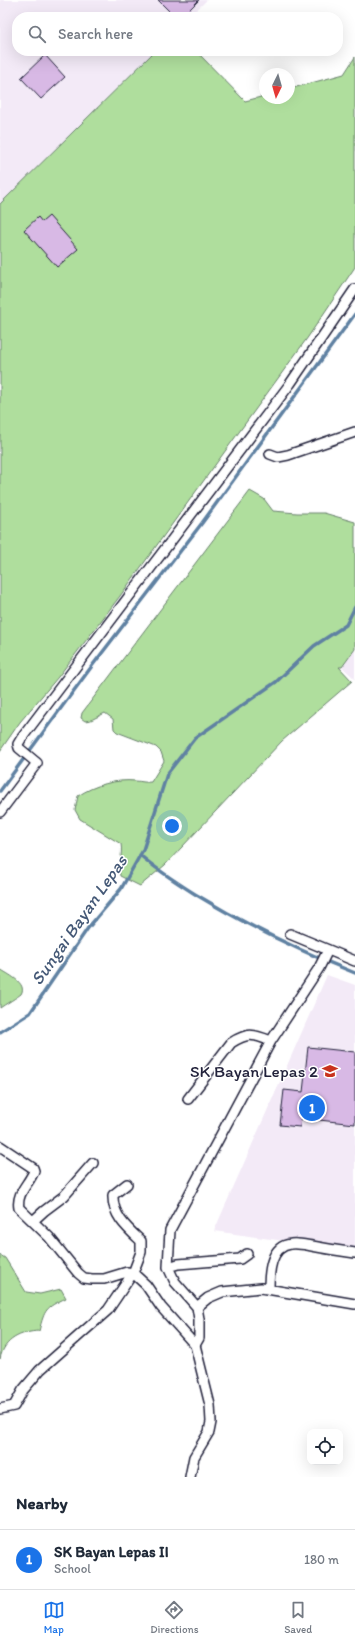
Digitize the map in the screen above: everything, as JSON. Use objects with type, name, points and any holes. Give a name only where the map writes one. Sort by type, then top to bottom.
[{"type":"street","points":[[0,812],[37,763],[19,748],[18,744],[21,739],[290,384],[355,289]]},
{"type":"street","points":[[270,454],[278,457],[288,455],[355,432]]},
{"type":"street","points":[[290,934],[327,952],[355,961]]},
{"type":"street","points":[[195,1345],[199,1338],[200,1329],[197,1307],[175,1282],[168,1267],[170,1230],[271,1041],[321,965],[327,952]]},
{"type":"street","points":[[188,1099],[231,1043],[239,1038],[254,1034],[271,1041]]},
{"type":"street","points":[[0,1146],[33,1168],[34,1171],[22,1190],[18,1202],[19,1208],[49,1237],[84,1278],[104,1279],[127,1272],[133,1273],[146,1285],[160,1307],[195,1345],[210,1405],[211,1422],[209,1432],[194,1457],[190,1477]]},
{"type":"street","points":[[33,1221],[64,1196],[93,1163]]},
{"type":"street","points":[[0,1409],[14,1406],[23,1390],[40,1370],[108,1310],[133,1273],[141,1252],[140,1241],[124,1225],[112,1204],[113,1195],[127,1184]]},
{"type":"street","points":[[269,1289],[269,1270],[274,1257],[282,1247],[291,1244],[301,1244],[355,1254]]},
{"type":"street","points":[[168,1267],[178,1264],[240,1259],[247,1254]]},
{"type":"street","points":[[197,1307],[208,1298],[222,1292],[261,1288],[355,1304]]},
{"type":"shaded area","points":[[0,0],[207,0],[194,12],[12,12],[12,56],[150,56],[0,204]]},
{"type":"shaded area","points":[[355,649],[355,679],[342,667]]},
{"type":"shaded area","points":[[327,975],[355,985],[355,1251],[214,1231]]},
{"type":"green space","points":[[150,56],[201,56],[245,101],[259,98],[259,104],[295,104],[295,87],[344,74],[355,57],[355,267],[308,337],[120,596],[58,677],[20,722],[0,751],[0,204]]},
{"type":"green space","points":[[250,491],[264,499],[273,511],[324,513],[355,522],[355,649],[342,667],[339,667],[352,681],[282,741],[165,865],[140,886],[120,876],[121,844],[80,819],[75,810],[78,796],[98,786],[121,781],[151,782],[164,761],[161,752],[156,747],[117,732],[114,729],[113,719],[105,713],[91,720],[85,721],[81,718],[82,713]]},
{"type":"green space","points":[[0,969],[16,979],[22,986],[22,990],[21,994],[0,1008]]},
{"type":"green space","points":[[0,1255],[5,1258],[26,1292],[40,1294],[61,1289],[66,1298],[54,1304],[47,1310],[39,1331],[20,1335],[9,1342],[5,1346],[0,1359]]},
{"type":"building","points":[[158,0],[199,0],[187,12],[170,12]]},
{"type":"building","points":[[44,56],[46,56],[65,77],[41,99],[21,78]]},
{"type":"building","points":[[49,216],[78,249],[57,267],[24,230],[38,217],[42,222]]},
{"type":"building","name":"SK Bayan Lepas 2","points":[[308,1047],[355,1052],[355,1124],[301,1118],[300,1127],[280,1125],[284,1090],[303,1092]]},
{"type":"waterway","points":[[0,791],[92,666],[202,523],[355,314]]},
{"type":"waterway","name":"Sungai Bayan Lepas","points":[[0,1032],[30,1013],[88,928],[121,889],[143,850],[167,774],[195,738],[276,682],[314,646],[346,625],[355,607]]},
{"type":"waterway","points":[[140,855],[160,871],[195,894],[254,927],[294,947],[355,973]]},
{"type":"place","name":"SK Bayan Lepas 2","points":[[330,1071]]},
{"type":"place","name":"SK Bayan Lepas II","points":[[312,1108]]}]
